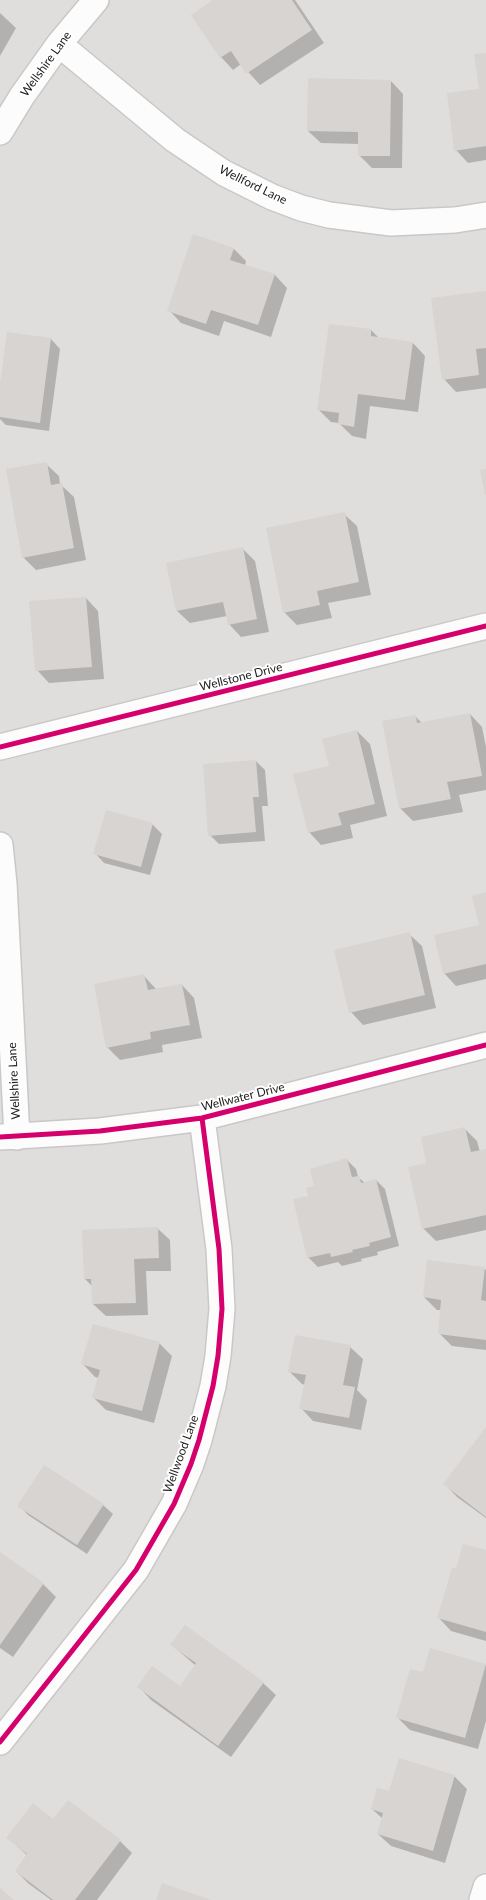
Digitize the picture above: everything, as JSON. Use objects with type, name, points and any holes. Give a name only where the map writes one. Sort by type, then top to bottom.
[{"type":"street","name":"Wellshire Lane","points":[[0,132],[22,96],[59,44],[96,0]]},
{"type":"street","name":"Wellford Lane","points":[[59,44],[175,140],[224,173],[272,197],[301,208],[329,215],[391,223],[455,220],[486,215]]},
{"type":"street","name":"Wellstone Drive","points":[[0,747],[486,626]]},
{"type":"street","name":"Wellshire Lane","points":[[0,845],[4,884],[8,1137]]},
{"type":"street","name":"Wellwater Drive","points":[[8,1137],[100,1131],[202,1118],[486,1045]]},
{"type":"street","name":"Wellwood Lane","points":[[0,1742],[136,1570],[174,1504],[199,1440],[214,1376],[222,1308],[218,1240],[202,1118]]},
{"type":"street","points":[[482,1900],[486,1887]]},
{"type":"shaded area","points":[[0,0],[486,0],[486,1900],[0,1900]]},
{"type":"building","points":[[213,0],[292,0],[312,30],[246,74],[231,51],[220,58],[191,15]]},
{"type":"building","points":[[486,53],[486,146],[454,151],[447,93],[479,89],[474,54]]},
{"type":"building","points":[[308,78],[391,80],[390,156],[358,156],[358,132],[307,131]]},
{"type":"building","points":[[193,234],[234,248],[230,260],[275,274],[258,325],[211,310],[206,324],[167,311]]},
{"type":"building","points":[[486,291],[486,348],[476,349],[479,375],[442,380],[431,298]]},
{"type":"building","points":[[329,324],[371,329],[371,336],[413,342],[405,400],[358,394],[354,427],[338,424],[339,413],[317,410]]},
{"type":"building","points":[[7,332],[51,338],[40,423],[0,417],[0,384]]},
{"type":"building","points":[[47,462],[51,485],[62,483],[74,548],[22,558],[6,469]]},
{"type":"building","points":[[486,469],[486,494],[485,495],[480,470]]},
{"type":"building","points":[[345,512],[359,582],[317,591],[320,605],[283,613],[266,528]]},
{"type":"building","points":[[243,547],[257,619],[228,625],[223,602],[176,611],[166,563]]},
{"type":"building","points":[[86,597],[92,667],[35,671],[29,601]]},
{"type":"building","points":[[470,713],[482,776],[447,782],[451,799],[399,809],[382,721],[416,715],[417,723]]},
{"type":"building","points":[[357,730],[375,804],[338,813],[342,825],[308,833],[293,774],[329,766],[322,739]]},
{"type":"building","points":[[256,760],[259,797],[253,797],[256,832],[208,836],[203,764]]},
{"type":"building","points":[[106,810],[153,823],[141,867],[93,854]]},
{"type":"building","points":[[486,892],[486,964],[443,974],[434,935],[479,925],[472,896]]},
{"type":"building","points":[[410,932],[425,995],[349,1013],[334,950]]},
{"type":"building","points":[[144,974],[148,990],[182,984],[190,1025],[150,1032],[151,1039],[106,1048],[94,984]]},
{"type":"building","points":[[465,1127],[471,1152],[486,1149],[486,1215],[422,1229],[408,1167],[426,1163],[421,1137]]},
{"type":"building","points":[[347,1158],[352,1177],[359,1176],[361,1183],[376,1179],[391,1237],[369,1243],[370,1246],[352,1250],[353,1252],[331,1257],[330,1253],[307,1258],[293,1199],[308,1196],[306,1188],[314,1186],[310,1169]]},
{"type":"building","points":[[158,1227],[159,1258],[134,1259],[136,1303],[92,1304],[91,1279],[84,1279],[82,1230]]},
{"type":"building","points":[[427,1260],[485,1267],[481,1300],[486,1301],[486,1340],[438,1334],[441,1300],[423,1297]]},
{"type":"building","points":[[93,1324],[160,1342],[142,1411],[92,1398],[100,1370],[81,1364]]},
{"type":"building","points":[[295,1335],[351,1345],[343,1385],[355,1387],[349,1418],[299,1409],[306,1375],[288,1372]]},
{"type":"building","points":[[486,1427],[486,1517],[443,1484]]},
{"type":"building","points":[[44,1465],[104,1504],[77,1545],[17,1506]]},
{"type":"building","points":[[463,1544],[486,1550],[486,1632],[437,1618],[452,1568],[456,1568]]},
{"type":"building","points":[[0,1552],[44,1583],[0,1645]]},
{"type":"building","points":[[185,1625],[264,1682],[218,1746],[137,1687],[152,1666],[180,1686],[196,1663],[170,1645]]},
{"type":"building","points":[[430,1648],[486,1664],[465,1738],[396,1718],[410,1669],[423,1672]]},
{"type":"building","points":[[399,1758],[455,1775],[433,1851],[377,1834],[383,1813],[371,1809],[377,1788],[389,1791]]},
{"type":"building","points":[[68,1800],[121,1840],[75,1900],[53,1900],[15,1871],[27,1854],[6,1838],[33,1803],[53,1819]]},
{"type":"building","points":[[162,1883],[211,1900],[156,1900]]},
{"type":"building","points":[[0,1888],[14,1900],[0,1900]]},
{"type":"cycle path","points":[[0,747],[486,626]]},
{"type":"cycle path","points":[[0,1137],[100,1131],[202,1118],[486,1045]]},
{"type":"cycle path","points":[[0,1742],[136,1570],[174,1504],[199,1440],[213,1386],[222,1309],[219,1249],[202,1118]]}]
